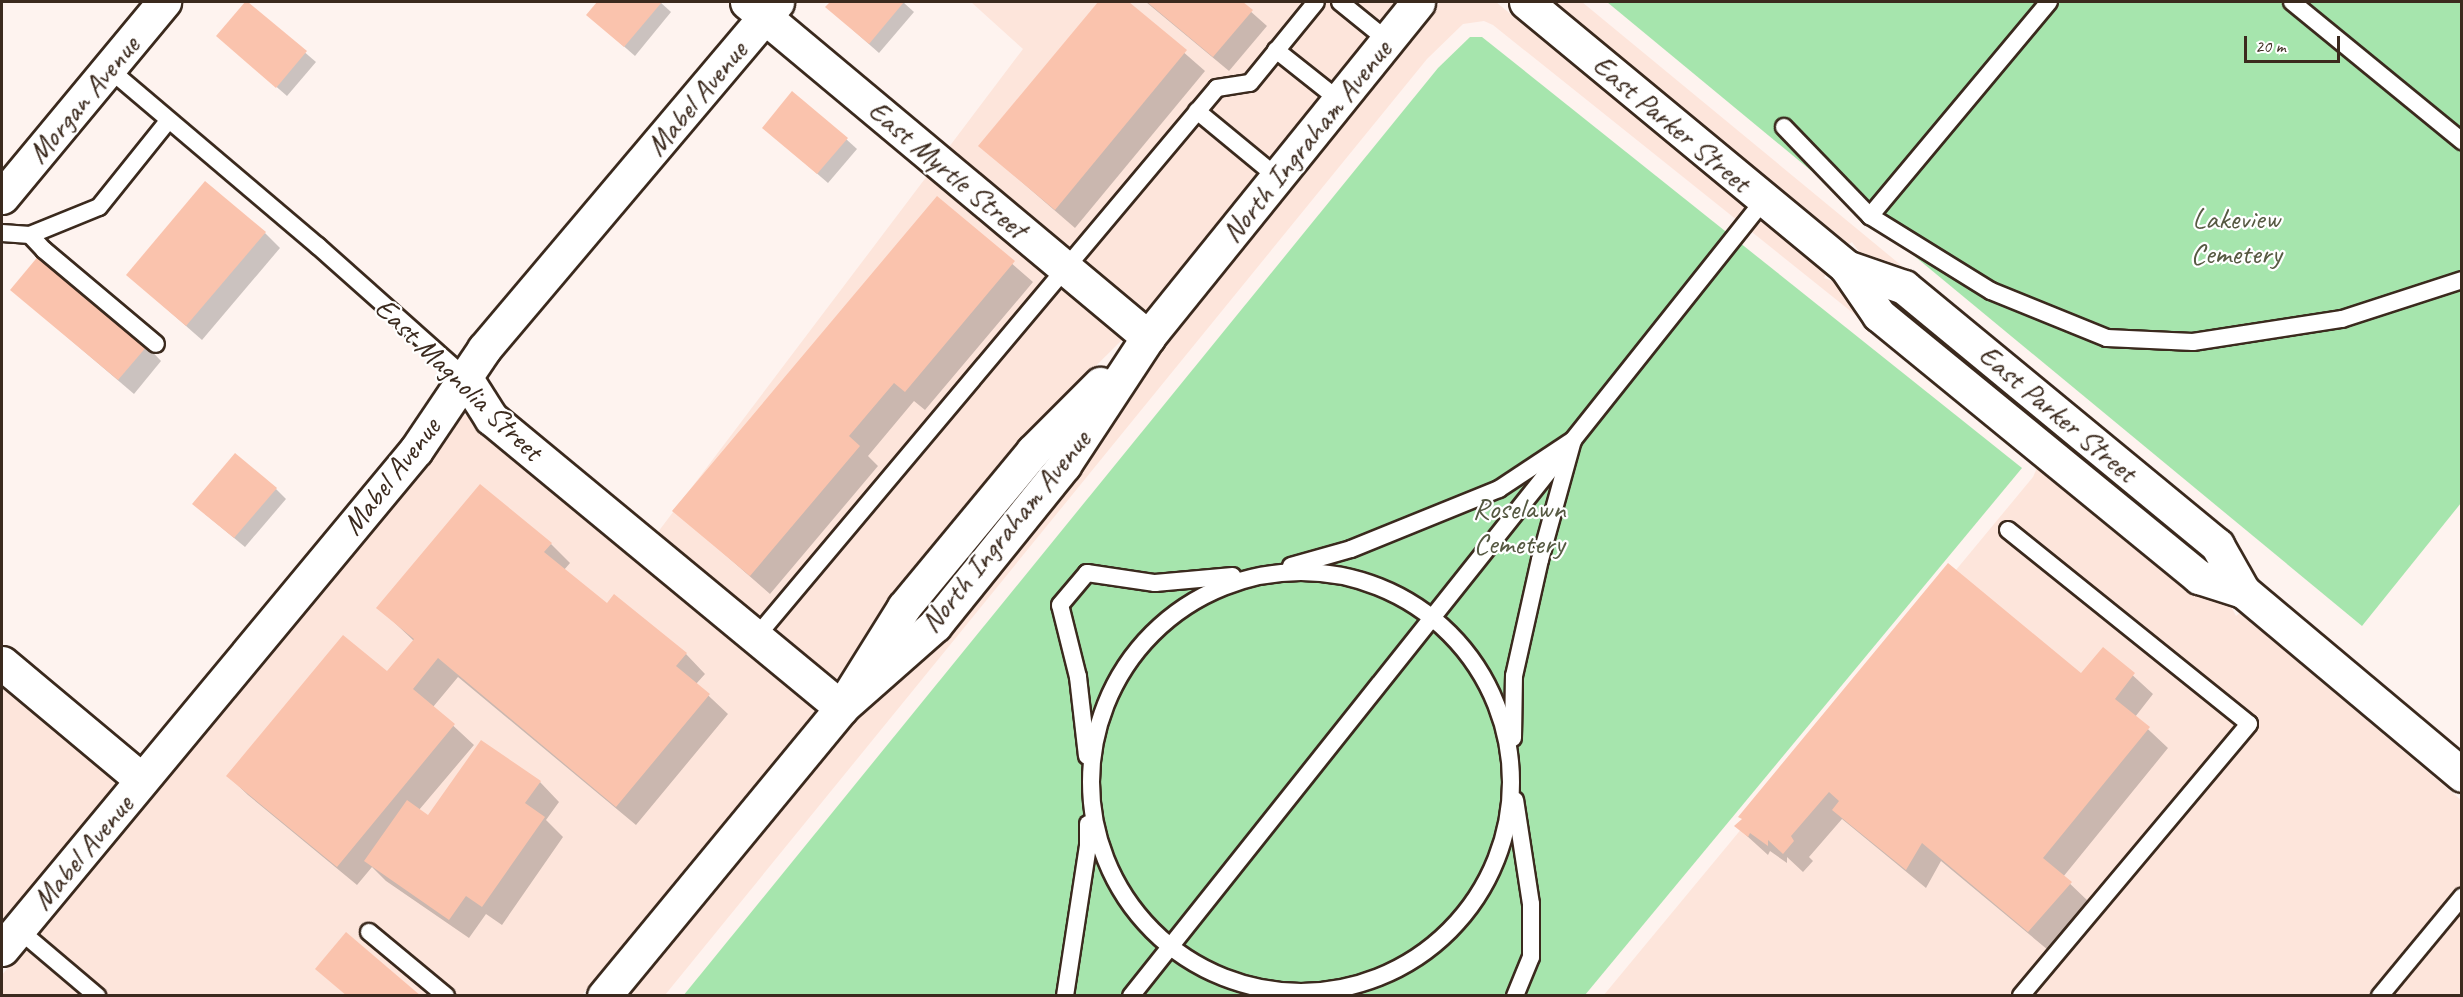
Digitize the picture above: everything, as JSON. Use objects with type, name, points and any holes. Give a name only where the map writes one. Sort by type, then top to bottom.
[{"type":"street","name":"Morgan Avenue","points":[[2,197],[164,2]]},
{"type":"street","name":"North Ingraham Avenue","points":[[604,996],[841,708],[935,625],[1064,465],[1148,337],[1418,2]]},
{"type":"street","name":"East Parker Street","points":[[1526,2],[1846,267],[1904,286],[2217,545],[2243,591],[2462,775]]},
{"type":"street","name":"East Myrtle Street","points":[[763,6],[1066,269],[1148,337]]},
{"type":"street","name":"Mabel Avenue","points":[[10,939],[416,450],[484,349],[763,6]]},
{"type":"street","name":"East Magnolia Street","points":[[465,377],[491,418],[841,708]]},
{"type":"street","points":[[2,663],[142,780]]},
{"type":"lane","points":[[756,637],[1217,88],[1250,83],[1316,2]]},
{"type":"lane","points":[[1340,2],[1387,40]]},
{"type":"lane","points":[[1870,216],[2049,2]]},
{"type":"lane","points":[[2292,2],[2462,141]]},
{"type":"lane","points":[[1276,50],[1339,100]]},
{"type":"lane","name":"East Magnolia Street","points":[[108,68],[318,246],[465,377]]},
{"type":"lane","points":[[1197,111],[1277,177]]},
{"type":"lane","points":[[2,232],[30,235],[99,207],[168,121]]},
{"type":"lane","points":[[1784,127],[1870,216],[1991,291],[2107,338],[2193,342],[2342,319],[2462,280]]},
{"type":"lane","points":[[1131,996],[1765,200]]},
{"type":"lane","points":[[30,235],[44,250],[156,344]]},
{"type":"lane","points":[[1065,996],[1088,846],[1089,781],[1098,722],[1122,668],[1160,623],[1210,591],[1351,549],[1499,489],[1574,440]]},
{"type":"lane","points":[[1515,996],[1531,957],[1531,915],[1513,781],[1503,719],[1475,662],[1432,617],[1382,587],[1325,572],[1266,573],[1155,583],[1086,573],[1060,605],[1078,677],[1089,781],[1099,843],[1126,900],[1169,947],[1229,980],[1295,993],[1363,984],[1424,955],[1472,908],[1503,848],[1513,781],[1514,676],[1540,560],[1574,440]]},
{"type":"lane","points":[[2008,530],[2249,724],[2021,996]]},
{"type":"lane","points":[[2380,996],[2462,897]]},
{"type":"lane","points":[[369,932],[446,996]]},
{"type":"lane","points":[[10,939],[97,996]]},
{"type":"shaded area","points":[[971,2],[1398,2],[1148,312],[949,147],[1023,49]]},
{"type":"shaded area","points":[[1440,2],[1496,2],[1826,274],[1824,278],[1835,282],[1858,317],[1493,25],[1484,21],[1463,24],[1427,59],[665,995],[626,996],[854,719],[948,635],[1077,476],[1161,348]]},
{"type":"shaded area","points":[[1554,2],[1582,2],[1902,266],[1859,252],[1852,242],[1849,244]]},
{"type":"shaded area","points":[[927,176],[1122,340],[1020,441],[892,596],[839,682],[658,532]]},
{"type":"shaded area","points":[[461,412],[470,418],[477,429],[817,712],[582,995],[2,996],[2,975],[428,460]]},
{"type":"shaded area","points":[[2037,468],[2187,591],[2231,606],[2236,616],[2240,613],[2461,800],[2461,995],[1603,996],[2033,477]]},
{"type":"shaded area","points":[[2,688],[117,784],[2,923]]},
{"type":"green space","name":"Lakeview Cemetery","points":[[1607,2],[2461,2],[2461,503],[2362,626]]},
{"type":"green space","name":"Roselawn Cemetery","points":[[1470,37],[1482,37],[2022,468],[1585,995],[683,996],[1438,68]]},
{"type":"building","points":[[245,2],[248,2],[307,51],[276,88],[216,36]]},
{"type":"building","points":[[597,2],[662,2],[624,47],[586,15]]},
{"type":"building","points":[[830,2],[904,2],[869,44],[825,7]]},
{"type":"building","points":[[1098,2],[1129,2],[1187,50],[1055,210],[978,146]]},
{"type":"building","points":[[1147,2],[1243,2],[1253,10],[1213,57]]},
{"type":"building","points":[[792,91],[848,138],[817,174],[762,128]]},
{"type":"building","points":[[205,181],[266,232],[186,326],[126,275]]},
{"type":"building","points":[[937,196],[1015,261],[905,392],[894,383],[849,436],[860,446],[750,576],[672,511]]},
{"type":"building","points":[[40,254],[148,345],[118,380],[10,290]]},
{"type":"building","points":[[235,453],[277,488],[234,538],[192,504]]},
{"type":"building","points":[[480,484],[552,543],[544,552],[607,603],[614,594],[687,653],[676,666],[710,694],[616,807],[438,658],[413,689],[455,724],[337,867],[226,776],[343,635],[387,671],[414,639],[376,608]]},
{"type":"building","points":[[1948,563],[2081,673],[2103,647],[2135,673],[2115,699],[2150,727],[2043,858],[2072,882],[2028,932],[1922,843],[1906,870],[1832,810],[1839,801],[1829,792],[1791,836],[1794,841],[1783,854],[1768,840],[1768,846],[1750,833],[1748,837],[1734,826],[1742,819],[1738,817]]},
{"type":"building","points":[[481,740],[541,781],[525,803],[545,817],[482,907],[466,896],[449,920],[364,861],[407,800],[428,815]]},
{"type":"building","points":[[346,932],[421,996],[347,996],[315,969]]}]
